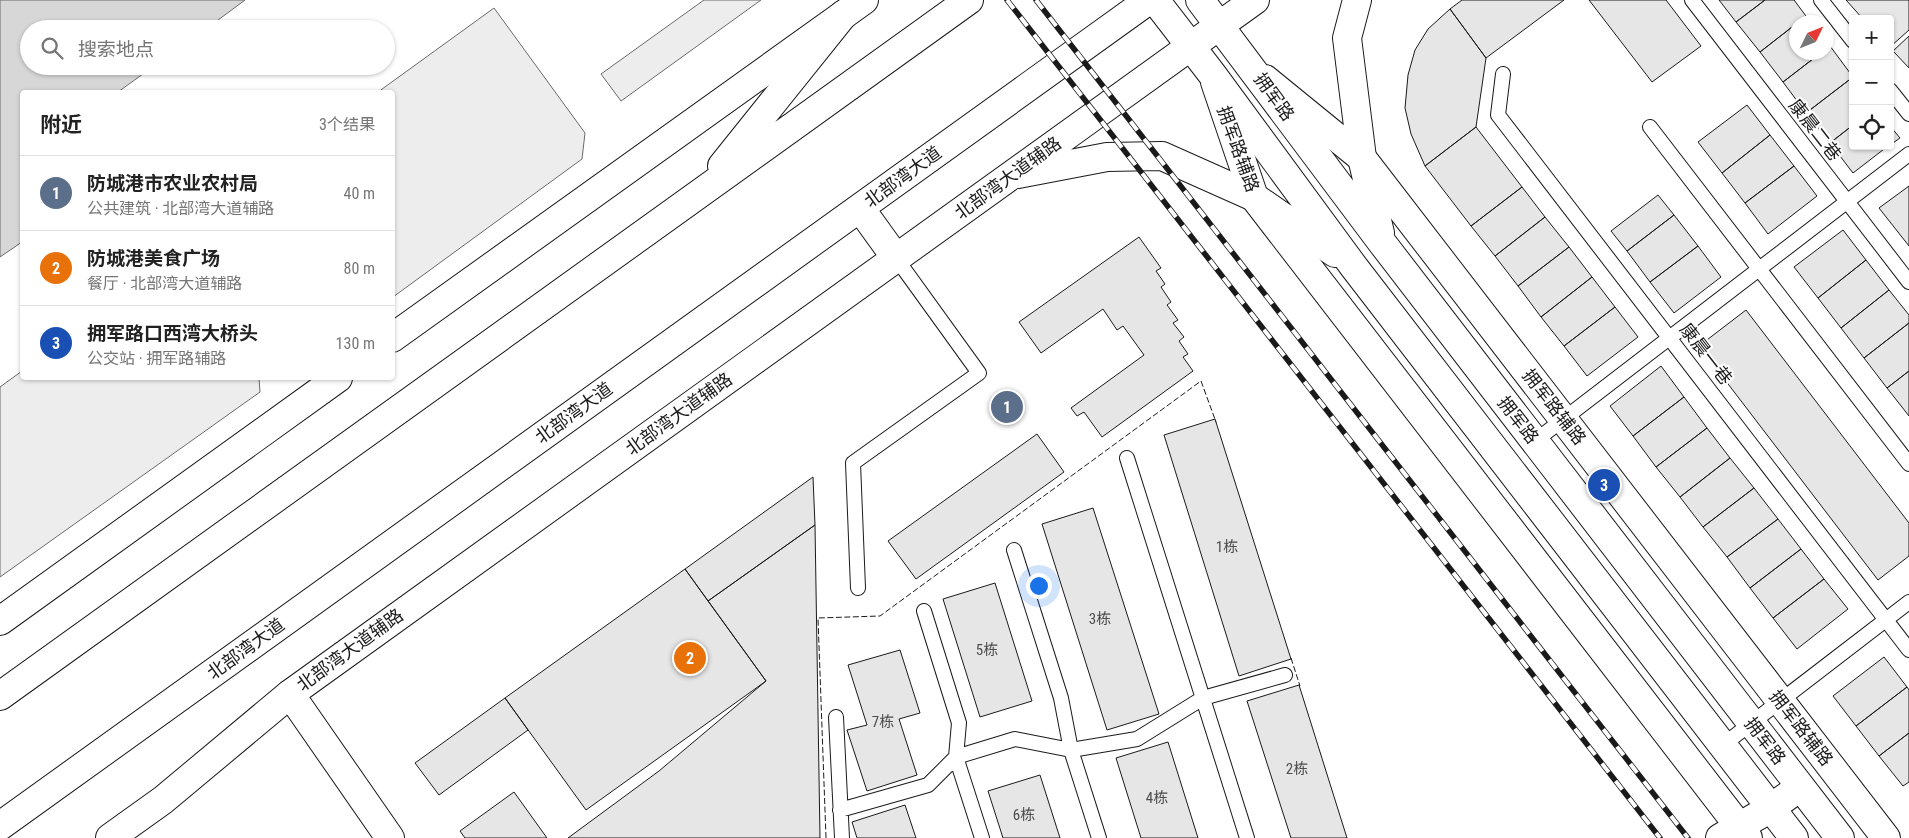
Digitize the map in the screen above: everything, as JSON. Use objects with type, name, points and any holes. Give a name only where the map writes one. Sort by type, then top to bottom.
[{"type":"main road","points":[[0,696],[969,0]]},
{"type":"main road","name":"北部湾大道","points":[[3,826],[1149,0]]},
{"type":"main road","name":"拥军路","points":[[1155,0],[1354,267],[1794,838]]},
{"type":"main road","name":"拥军路","points":[[1200,0],[1383,244],[1840,838]]},
{"type":"main road","name":"北部湾大道辅路","points":[[110,838],[163,800],[290,694],[1255,0]]},
{"type":"main road","points":[[1357,0],[1347,38],[1362,158],[1383,244]]},
{"type":"main road","points":[[701,192],[854,5]]},
{"type":"main road","points":[[395,336],[854,5]]},
{"type":"main road","name":"拥军路辅路","points":[[1254,70],[1362,158],[1886,838]]},
{"type":"main road","name":"拥军路辅路","points":[[1212,74],[1254,197],[1736,834]]},
{"type":"main road","points":[[1010,176],[1107,157],[1162,156],[1254,197],[1354,267]]},
{"type":"main road","points":[[860,208],[896,258]]},
{"type":"main road","points":[[0,621],[335,380]]},
{"type":"main road","points":[[290,694],[390,838]]},
{"type":"main road","points":[[1736,834],[1800,787]]},
{"type":"lane","name":"康晨二巷","points":[[1692,0],[1909,282]]},
{"type":"lane","points":[[1821,0],[1849,36]]},
{"type":"lane","name":"康晨一巷","points":[[1503,74],[1498,115],[1909,650]]},
{"type":"lane","points":[[1894,95],[1909,114]]},
{"type":"lane","points":[[1650,127],[1909,464]]},
{"type":"lane","points":[[1535,441],[1909,154]]},
{"type":"lane","points":[[858,588],[854,463],[980,373],[896,258]]},
{"type":"lane","points":[[1127,458],[1247,838]]},
{"type":"lane","points":[[1014,550],[1061,698],[1071,750],[1099,838]]},
{"type":"lane","points":[[1722,745],[1909,602]]},
{"type":"lane","points":[[924,611],[959,723],[956,757],[982,838]]},
{"type":"lane","points":[[840,810],[928,785],[956,757],[1015,739],[1071,750],[1137,739],[1203,698],[1285,675]]},
{"type":"lane","points":[[836,717],[842,838]]},
{"type":"shaded area","points":[[0,0],[245,0],[218,20],[20,20],[20,75],[142,75],[121,90],[20,90],[20,243],[0,257]]},
{"type":"shaded area","points":[[704,0],[761,0],[621,101],[601,74]]},
{"type":"shaded area","points":[[494,8],[585,133],[582,159],[395,296],[395,90],[381,90]]},
{"type":"shaded area","points":[[20,372],[20,380],[259,380],[260,392],[0,577],[0,387]]},
{"type":"building","points":[[1462,0],[1564,0],[1486,58],[1450,9]]},
{"type":"building","points":[[1589,0],[1666,0],[1701,46],[1652,82]]},
{"type":"building","points":[[1719,0],[1765,0],[1736,22]]},
{"type":"building","points":[[1765,0],[1794,0],[1805,15],[1789,15],[1789,29],[1760,52],[1736,22]]},
{"type":"building","points":[[1846,0],[1909,0],[1909,30],[1894,43],[1894,15],[1859,15]]},
{"type":"building","points":[[1450,9],[1486,58],[1476,127],[1425,166],[1411,134],[1405,108],[1408,75],[1415,50],[1428,29]]},
{"type":"building","points":[[1789,29],[1789,60],[1812,60],[1783,82],[1760,52]]},
{"type":"building","points":[[1909,36],[1909,68],[1894,52]]},
{"type":"building","points":[[1834,51],[1849,72],[1849,80],[1806,113],[1783,82],[1812,60],[1834,60]]},
{"type":"building","points":[[1849,80],[1849,128],[1830,143],[1806,113]]},
{"type":"building","points":[[1747,105],[1770,135],[1722,173],[1698,142]]},
{"type":"building","points":[[1476,127],[1522,187],[1471,226],[1425,166]]},
{"type":"building","points":[[1849,128],[1849,150],[1883,150],[1853,173],[1830,143]]},
{"type":"building","points":[[1894,131],[1900,138],[1894,142]]},
{"type":"building","points":[[1770,135],[1794,166],[1745,203],[1722,173]]},
{"type":"building","points":[[1794,166],[1817,196],[1768,234],[1745,203]]},
{"type":"building","points":[[1909,186],[1909,246],[1879,208]]},
{"type":"building","points":[[1522,187],[1545,217],[1495,256],[1471,226]]},
{"type":"building","points":[[1658,195],[1674,215],[1627,251],[1611,231]]},
{"type":"building","points":[[1674,215],[1698,246],[1650,282],[1627,251]]},
{"type":"building","points":[[1545,217],[1569,247],[1518,286],[1495,256]]},
{"type":"building","points":[[1843,230],[1866,260],[1818,298],[1794,267]]},
{"type":"building","points":[[1139,237],[1161,268],[1156,271],[1165,284],[1161,287],[1171,302],[1167,305],[1178,320],[1173,323],[1184,337],[1179,341],[1188,354],[1183,357],[1193,371],[1102,437],[1084,412],[1077,416],[1071,408],[1144,355],[1123,326],[1117,330],[1103,309],[1041,353],[1019,322]]},
{"type":"building","points":[[1698,246],[1721,277],[1674,313],[1650,282]]},
{"type":"building","points":[[1569,247],[1592,277],[1541,317],[1518,286]]},
{"type":"building","points":[[1866,260],[1889,290],[1841,328],[1818,298]]},
{"type":"building","points":[[1592,277],[1615,307],[1564,346],[1541,317]]},
{"type":"building","points":[[1889,290],[1909,315],[1909,323],[1864,358],[1841,328]]},
{"type":"building","points":[[1615,307],[1638,337],[1587,376],[1564,346]]},
{"type":"building","points":[[1746,310],[1909,523],[1909,556],[1878,580],[1699,346]]},
{"type":"building","points":[[1909,323],[1909,371],[1887,388],[1864,358]]},
{"type":"building","points":[[1661,366],[1684,397],[1633,436],[1610,406]]},
{"type":"building","points":[[1909,371],[1909,416],[1887,388]]},
{"type":"building","points":[[1684,397],[1707,428],[1656,467],[1633,436]]},
{"type":"building","points":[[1215,419],[1291,659],[1239,676],[1164,435]]},
{"type":"building","points":[[1707,428],[1730,458],[1680,497],[1656,467]]},
{"type":"building","points":[[1037,434],[1064,472],[916,579],[888,541]]},
{"type":"building","points":[[1730,458],[1754,488],[1703,527],[1680,497]]},
{"type":"building","points":[[813,477],[815,525],[708,601],[685,569]]},
{"type":"building","points":[[1754,488],[1778,519],[1727,557],[1703,527]]},
{"type":"building","points":[[1093,508],[1159,714],[1107,730],[1042,524]]},
{"type":"building","points":[[1778,519],[1801,549],[1750,588],[1727,557]]},
{"type":"building","points":[[815,525],[820,838],[568,838],[659,771],[766,681],[708,601]]},
{"type":"building","points":[[1801,549],[1824,579],[1773,618],[1750,588]]},
{"type":"building","points":[[685,569],[766,681],[586,810],[505,698]]},
{"type":"building","points":[[1824,579],[1848,609],[1797,649],[1773,618]]},
{"type":"building","points":[[995,583],[1032,701],[980,717],[943,599]]},
{"type":"building","points":[[900,650],[920,713],[899,719],[917,775],[867,791],[847,730],[867,725],[848,665]]},
{"type":"building","points":[[1884,657],[1907,687],[1856,726],[1833,696]]},
{"type":"building","points":[[1299,685],[1347,838],[1291,838],[1247,701]]},
{"type":"building","points":[[1907,687],[1909,690],[1909,733],[1879,756],[1856,726]]},
{"type":"building","points":[[505,698],[528,730],[439,795],[415,763]]},
{"type":"building","points":[[1909,733],[1909,782],[1903,786],[1879,756]]},
{"type":"building","points":[[1168,742],[1198,838],[1141,838],[1116,758]]},
{"type":"building","points":[[1040,775],[1060,838],[1003,838],[988,791]]},
{"type":"building","points":[[514,792],[547,838],[465,838],[460,831]]},
{"type":"building","points":[[905,805],[916,838],[857,838],[852,822]]},
{"type":"railway","points":[[1007,0],[1660,838]]},
{"type":"railway","points":[[1036,0],[1688,838]]},
{"type":"fence","points":[[826,838],[818,618],[880,616],[1201,381],[1216,422]]},
{"type":"fence","points":[[1291,658],[1300,686]]},
{"type":"place","name":"防城港市农业农村局","points":[[1007,407]]},
{"type":"place","name":"拥军路口西湾大桥头","points":[[1604,485]]},
{"type":"place","name":"防城港美食广场","points":[[690,658]]}]
